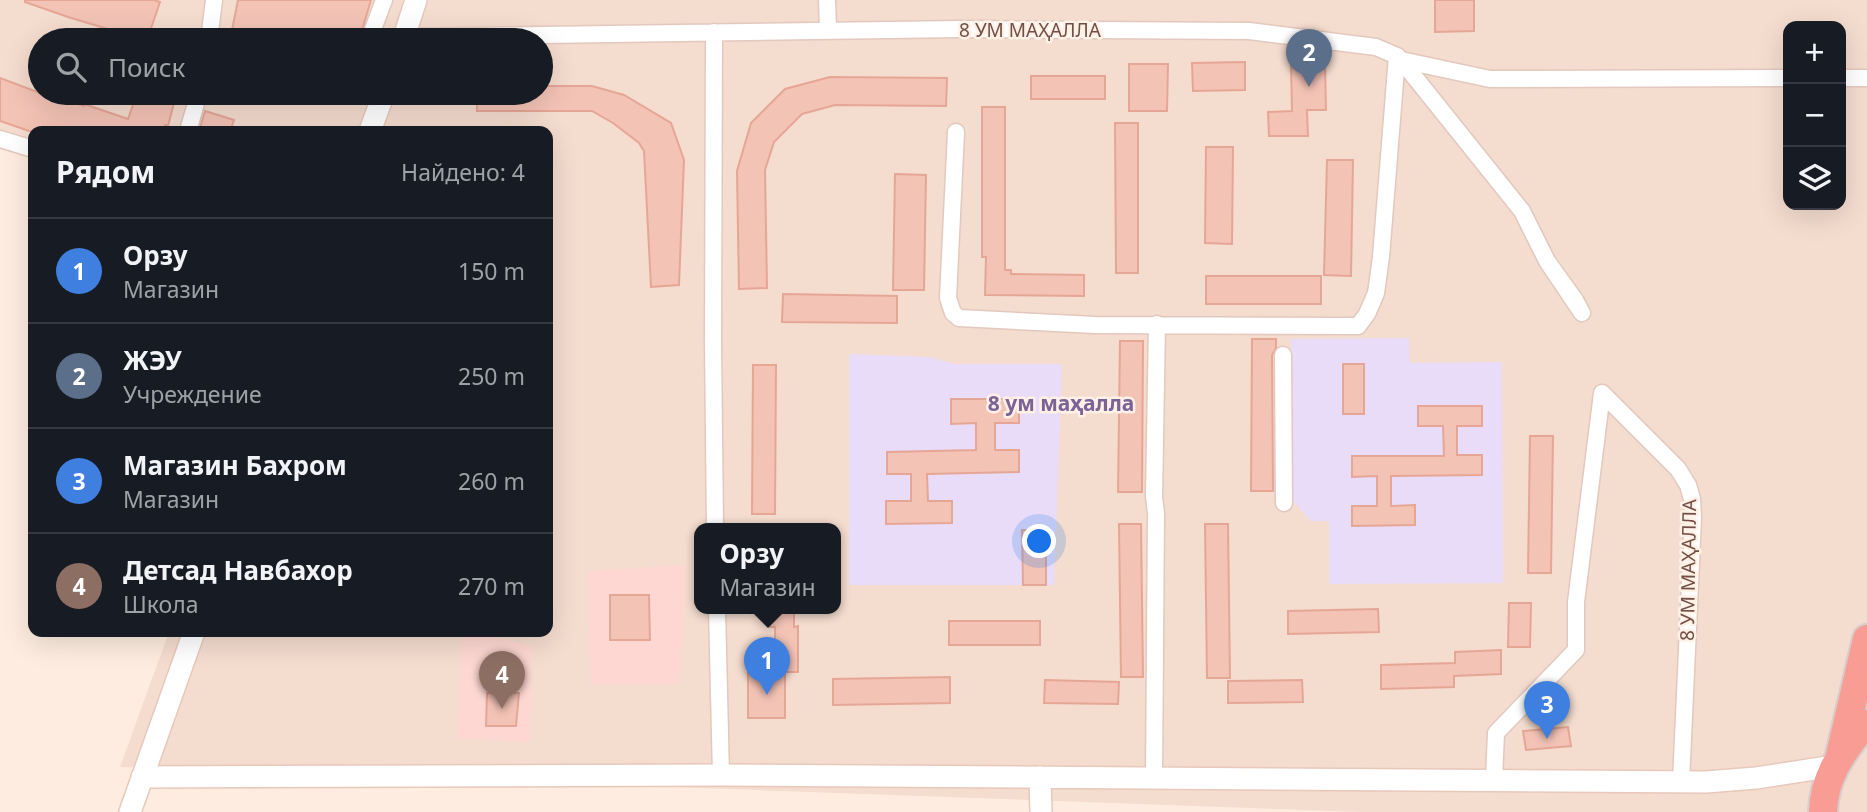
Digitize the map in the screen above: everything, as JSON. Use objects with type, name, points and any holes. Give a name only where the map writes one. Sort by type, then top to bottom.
[{"type":"highway","points":[[1823,812],[1827,785],[1837,760],[1867,639]]},
{"type":"highway","points":[[1837,760],[1867,724]]},
{"type":"street","points":[[210,28],[214,0]]},
{"type":"street","points":[[374,28],[384,0]]},
{"type":"street","points":[[407,28],[416,0]]},
{"type":"street","points":[[827,0],[828,30]]},
{"type":"street","name":"8 УМ МАҲАЛЛА","points":[[553,36],[828,30],[1249,31],[1376,47],[1399,58],[1490,79],[1783,78]]},
{"type":"street","points":[[714,32],[715,523]]},
{"type":"street","points":[[1399,58],[1522,211],[1547,261]]},
{"type":"street","points":[[956,132],[948,298],[959,318],[1095,325],[1283,328],[1359,326],[1376,293],[1399,58]]},
{"type":"street","points":[[1846,78],[1867,78]]},
{"type":"street","points":[[189,126],[196,105]]},
{"type":"street","points":[[372,126],[380,105]]},
{"type":"street","points":[[0,139],[28,147]]},
{"type":"street","points":[[1154,777],[1157,324]]},
{"type":"street","points":[[1283,355],[1284,503]]},
{"type":"street","name":"8 УМ МАҲАЛЛА","points":[[1494,780],[1496,733],[1576,650],[1576,602],[1602,393],[1678,469],[1688,485],[1692,499],[1681,782]]},
{"type":"street","points":[[717,614],[721,775]]},
{"type":"street","points":[[130,812],[192,637]]},
{"type":"street","points":[[142,777],[1040,776],[1706,782],[1756,778],[1837,760]]},
{"type":"street","points":[[1040,776],[1041,812]]},
{"type":"shaded area","points":[[0,0],[1867,0],[1867,812],[1363,812],[120,767],[167,637],[553,637],[553,126],[28,126],[28,144],[0,136]]},
{"type":"shaded area","points":[[1409,338],[1410,363],[1502,362],[1503,583],[1329,584],[1329,521],[1311,521],[1292,500],[1291,339]]},
{"type":"shaded area","points":[[849,354],[930,357],[955,364],[1062,364],[1054,585],[849,585]]},
{"type":"shaded area","points":[[686,565],[679,684],[591,684],[588,571]]},
{"type":"shaded area","points":[[463,637],[497,637],[531,646],[530,742],[457,738]]},
{"type":"building","points":[[238,0],[371,0],[363,28],[232,28]]},
{"type":"building","points":[[1435,0],[1474,0],[1474,31],[1435,32]]},
{"type":"building","points":[[25,2],[160,2],[151,28],[104,28]]},
{"type":"building","points":[[1245,62],[1245,90],[1193,91],[1192,63]]},
{"type":"building","points":[[1129,64],[1168,64],[1167,111],[1129,111]]},
{"type":"building","points":[[1291,64],[1325,64],[1326,110],[1307,110],[1308,136],[1269,136],[1268,112],[1292,111]]},
{"type":"building","points":[[1031,76],[1105,76],[1105,99],[1031,99]]},
{"type":"building","points":[[830,77],[947,78],[946,106],[835,105],[802,114],[774,142],[765,170],[767,288],[739,289],[737,171],[751,123],[785,89]]},
{"type":"building","points":[[0,78],[28,88],[28,105],[87,105],[128,119],[133,105],[173,105],[168,126],[28,126],[28,131],[0,121]]},
{"type":"building","points":[[553,86],[592,86],[624,95],[671,123],[684,160],[679,285],[651,287],[644,151],[639,143],[592,111],[477,111],[477,105],[553,105]]},
{"type":"building","points":[[982,107],[1005,107],[1005,270],[1011,270],[1011,274],[1084,275],[1084,296],[985,295],[986,257],[982,257]]},
{"type":"building","points":[[205,111],[234,120],[232,126],[200,126]]},
{"type":"building","points":[[1115,123],[1138,123],[1138,273],[1116,273]]},
{"type":"building","points":[[1206,147],[1233,147],[1232,244],[1205,243]]},
{"type":"building","points":[[1327,160],[1353,160],[1351,276],[1324,275]]},
{"type":"building","points":[[895,174],[926,175],[924,290],[893,290]]},
{"type":"building","points":[[1206,276],[1321,276],[1321,304],[1206,304]]},
{"type":"building","points":[[783,294],[897,296],[897,323],[782,322]]},
{"type":"building","points":[[1252,339],[1276,339],[1276,348],[1272,355],[1273,491],[1251,491]]},
{"type":"building","points":[[1120,341],[1143,341],[1142,492],[1118,492]]},
{"type":"building","points":[[1343,364],[1364,364],[1364,414],[1343,414]]},
{"type":"building","points":[[753,365],[776,365],[775,514],[752,514]]},
{"type":"building","points":[[951,399],[1019,399],[1019,423],[995,423],[995,450],[1019,450],[1019,472],[927,474],[928,501],[952,501],[952,523],[886,524],[886,501],[911,501],[911,474],[887,474],[887,452],[976,450],[976,423],[951,424]]},
{"type":"building","points":[[1418,406],[1482,406],[1482,426],[1457,426],[1457,455],[1482,455],[1482,475],[1391,476],[1391,506],[1415,505],[1415,525],[1352,526],[1352,506],[1377,506],[1377,476],[1352,477],[1352,456],[1444,456],[1443,426],[1418,426]]},
{"type":"building","points":[[1530,436],[1553,436],[1551,573],[1528,573]]},
{"type":"building","points":[[1119,524],[1141,524],[1143,677],[1121,677]]},
{"type":"building","points":[[1205,524],[1228,524],[1230,678],[1207,678]]},
{"type":"building","points":[[1022,530],[1046,530],[1046,585],[1023,585]]},
{"type":"building","points":[[610,595],[649,595],[650,640],[610,640]]},
{"type":"building","points":[[1509,603],[1531,603],[1530,647],[1508,647]]},
{"type":"building","points":[[1378,609],[1379,632],[1288,634],[1288,611]]},
{"type":"building","points":[[770,614],[794,614],[794,627],[798,626],[798,672],[775,672],[775,627],[770,627]]},
{"type":"building","points":[[949,621],[1040,621],[1040,645],[949,645]]},
{"type":"building","points":[[1501,650],[1501,674],[1454,676],[1454,687],[1381,689],[1381,665],[1455,663],[1455,652]]},
{"type":"building","points":[[748,673],[785,673],[785,718],[748,718]]},
{"type":"building","points":[[950,677],[950,703],[833,705],[833,679]]},
{"type":"building","points":[[1045,680],[1119,682],[1118,704],[1044,703]]},
{"type":"building","points":[[1302,680],[1303,702],[1228,703],[1228,681]]},
{"type":"building","points":[[487,693],[519,693],[516,726],[486,726]]},
{"type":"building","points":[[1568,727],[1571,746],[1526,750],[1523,731]]},
{"type":"place","name":"ЖЭУ","points":[[1309,87]]},
{"type":"place","name":"Орзу","points":[[767,695]]},
{"type":"place","name":"Детсад Навбахор","points":[[502,709]]},
{"type":"place","name":"Магазин Бахром","points":[[1547,739]]},
{"type":"district","name":"8 ум маҳалла","points":[[1061,403]]}]
